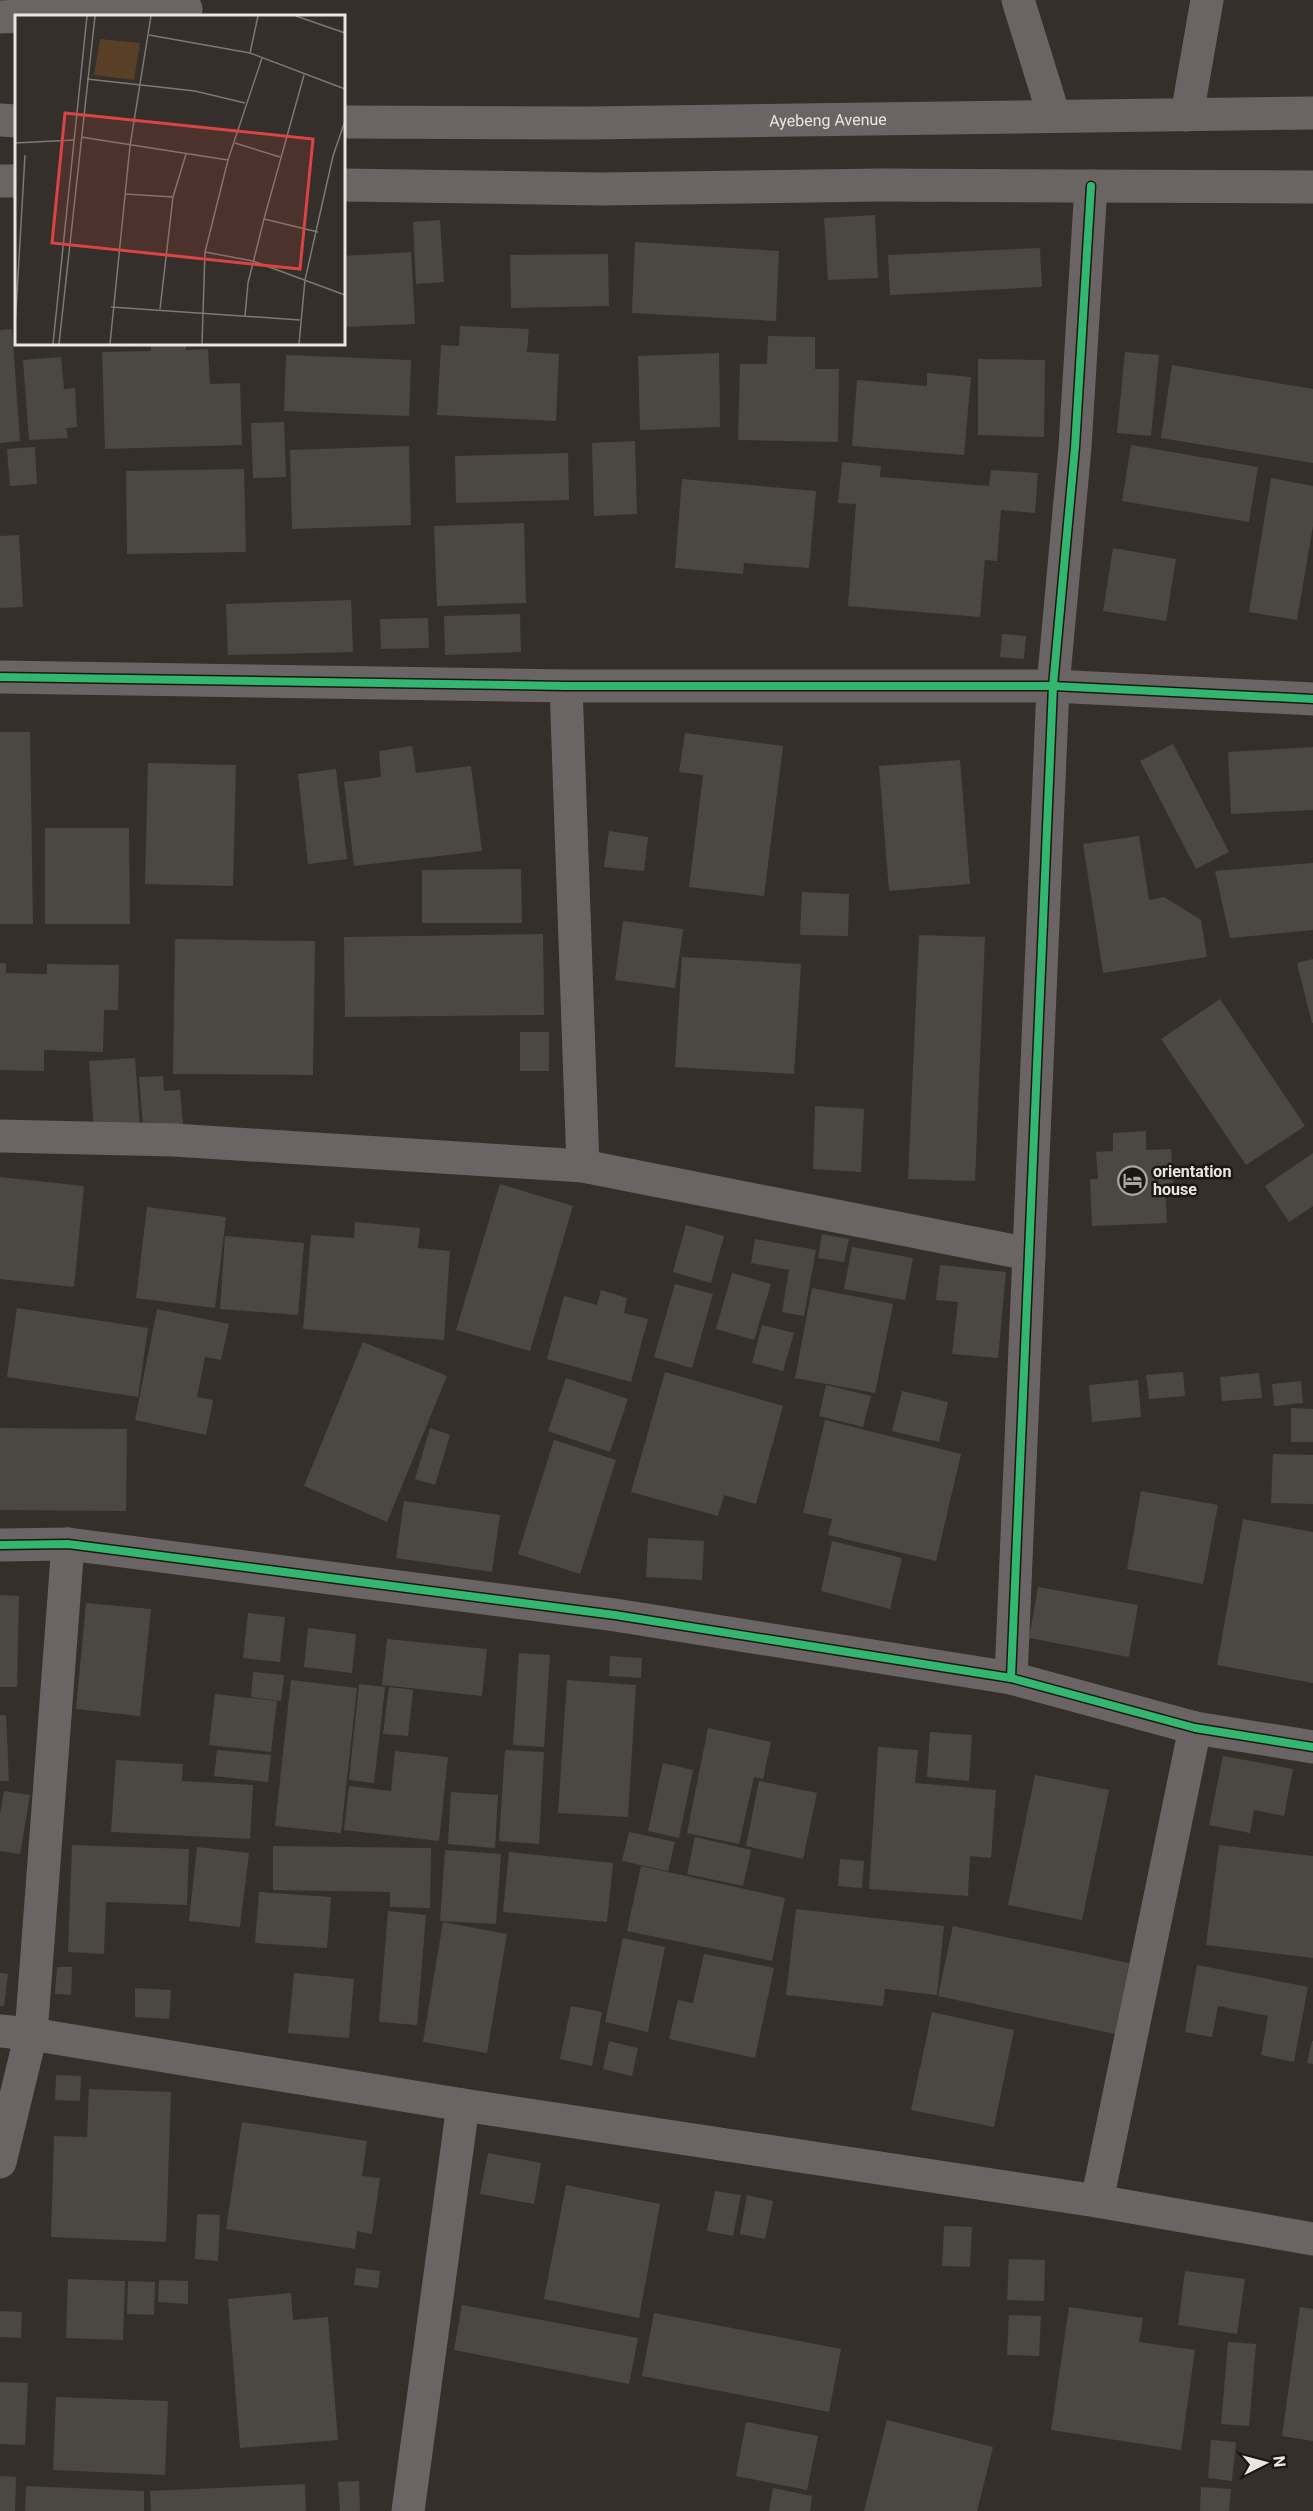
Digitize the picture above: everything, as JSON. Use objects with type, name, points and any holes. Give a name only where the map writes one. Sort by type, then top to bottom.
[{"type":"street","points":[[1018,0],[1054,116]]},
{"type":"street","points":[[1187,115],[1207,0]]},
{"type":"street","points":[[46,15],[186,9]]},
{"type":"street","points":[[0,17],[15,16]]},
{"type":"street","name":"Ayebeng Avenue","points":[[345,122],[589,123],[1313,113]]},
{"type":"street","points":[[345,185],[602,189],[880,185],[1313,187]]},
{"type":"street","points":[[1011,1678],[1053,686],[1075,447],[1091,186]]},
{"type":"street","points":[[0,677],[566,686],[1053,686],[1313,699]]},
{"type":"street","points":[[566,686],[583,1166]]},
{"type":"street","points":[[0,1136],[174,1140],[583,1166],[1029,1254]]},
{"type":"street","points":[[0,2162],[68,1544]]},
{"type":"street","points":[[0,1545],[68,1544],[604,1614],[1011,1678],[1195,1728],[1313,1747]]},
{"type":"street","points":[[1097,2201],[1195,1728]]},
{"type":"street","points":[[16,2033],[1097,2201],[1313,2239]]},
{"type":"street","points":[[408,2511],[463,2104]]},
{"type":"building","points":[[875,215],[878,278],[828,280],[824,218]]},
{"type":"building","points":[[440,220],[444,282],[416,284],[413,222]]},
{"type":"building","points":[[635,242],[779,251],[776,321],[632,313]]},
{"type":"building","points":[[1040,248],[1042,287],[890,295],[888,255]]},
{"type":"building","points":[[411,252],[415,324],[345,327],[345,256]]},
{"type":"building","points":[[608,254],[609,306],[511,308],[510,255]]},
{"type":"building","points":[[460,326],[529,329],[527,352],[559,354],[556,421],[437,415],[441,345],[459,346]]},
{"type":"building","points":[[12,329],[20,441],[0,443],[0,330]]},
{"type":"building","points":[[768,336],[815,337],[815,369],[839,369],[838,442],[738,440],[740,364],[767,364]]},
{"type":"building","points":[[151,345],[186,345],[186,350],[208,349],[210,384],[240,383],[242,445],[105,449],[102,352],[151,351]]},
{"type":"building","points":[[1125,352],[1159,355],[1151,436],[1117,433]]},
{"type":"building","points":[[719,353],[720,427],[640,430],[638,356]]},
{"type":"building","points":[[286,355],[411,360],[409,416],[284,411]]},
{"type":"building","points":[[61,357],[64,389],[75,388],[77,427],[66,428],[68,438],[29,440],[23,360]]},
{"type":"building","points":[[978,359],[1045,360],[1044,437],[978,435]]},
{"type":"building","points":[[1172,365],[1313,389],[1313,463],[1161,438]]},
{"type":"building","points":[[927,373],[971,377],[964,455],[852,446],[857,380],[927,386]]},
{"type":"building","points":[[284,422],[286,477],[253,478],[251,423]]},
{"type":"building","points":[[635,441],[637,514],[594,516],[592,443]]},
{"type":"building","points":[[1131,445],[1258,467],[1249,522],[1122,501]]},
{"type":"building","points":[[409,446],[411,525],[292,529],[290,450]]},
{"type":"building","points":[[35,447],[37,484],[10,486],[7,449]]},
{"type":"building","points":[[568,453],[569,500],[456,503],[455,456]]},
{"type":"building","points":[[842,462],[881,466],[880,477],[989,486],[991,470],[1038,473],[1035,513],[1001,510],[997,561],[985,560],[980,617],[848,606],[856,504],[838,503]]},
{"type":"building","points":[[244,469],[246,552],[127,554],[126,471]]},
{"type":"building","points":[[1271,478],[1313,486],[1313,526],[1297,620],[1249,612]]},
{"type":"building","points":[[682,479],[816,491],[809,568],[744,563],[743,574],[675,568]]},
{"type":"building","points":[[524,523],[526,603],[437,606],[434,526]]},
{"type":"building","points":[[19,535],[23,607],[0,608],[0,536]]},
{"type":"building","points":[[1113,548],[1176,559],[1166,621],[1103,611]]},
{"type":"building","points":[[351,600],[353,652],[228,655],[226,604]]},
{"type":"building","points":[[520,614],[521,652],[445,655],[444,616]]},
{"type":"building","points":[[428,618],[429,648],[381,649],[380,619]]},
{"type":"building","points":[[1002,634],[1026,636],[1024,659],[1000,657]]},
{"type":"building","points":[[0,732],[30,732],[33,924],[0,924]]},
{"type":"building","points":[[685,733],[783,746],[764,896],[689,887],[703,775],[679,772]]},
{"type":"building","points":[[1173,744],[1229,852],[1196,869],[1140,761]]},
{"type":"building","points":[[412,746],[416,773],[471,766],[482,851],[354,866],[344,782],[381,777],[379,751]]},
{"type":"building","points":[[1313,747],[1313,810],[1231,814],[1228,752]]},
{"type":"building","points":[[960,760],[970,884],[889,891],[879,766]]},
{"type":"building","points":[[148,763],[236,765],[233,886],[145,884]]},
{"type":"building","points":[[336,769],[347,859],[308,864],[298,774]]},
{"type":"building","points":[[45,828],[129,828],[130,924],[45,924]]},
{"type":"building","points":[[609,831],[648,837],[644,871],[604,867]]},
{"type":"building","points":[[1139,836],[1149,900],[1164,897],[1201,920],[1207,957],[1103,973],[1083,844]]},
{"type":"building","points":[[1313,863],[1313,930],[1230,938],[1215,871]]},
{"type":"building","points":[[521,869],[522,923],[422,923],[422,870]]},
{"type":"building","points":[[802,892],[849,894],[848,936],[800,935]]},
{"type":"building","points":[[623,921],[683,929],[675,988],[615,980]]},
{"type":"building","points":[[543,934],[544,1015],[345,1017],[344,937]]},
{"type":"building","points":[[919,935],[985,937],[975,1181],[908,1179]]},
{"type":"building","points":[[175,939],[315,941],[313,1075],[173,1074]]},
{"type":"building","points":[[682,957],[801,964],[794,1074],[675,1067]]},
{"type":"building","points":[[1313,959],[1313,1023],[1312,1023],[1297,963]]},
{"type":"building","points":[[0,963],[6,963],[6,973],[47,974],[47,964],[119,965],[118,1010],[104,1010],[103,1052],[44,1050],[44,1071],[0,1070]]},
{"type":"building","points":[[1220,999],[1305,1126],[1246,1165],[1161,1039]]},
{"type":"building","points":[[520,1032],[549,1032],[549,1071],[520,1071]]},
{"type":"building","points":[[135,1058],[140,1128],[94,1131],[89,1061]]},
{"type":"building","points":[[163,1076],[164,1091],[180,1090],[184,1136],[144,1138],[139,1077]]},
{"type":"building","points":[[815,1106],[864,1109],[861,1172],[813,1169]]},
{"type":"building","points":[[1146,1131],[1146,1150],[1171,1149],[1173,1183],[1165,1184],[1167,1223],[1092,1226],[1090,1179],[1098,1179],[1096,1152],[1113,1151],[1113,1133]]},
{"type":"building","points":[[1313,1153],[1313,1206],[1289,1222],[1265,1186]]},
{"type":"building","points":[[0,1177],[84,1186],[74,1287],[0,1279]]},
{"type":"building","points":[[500,1184],[573,1206],[530,1351],[456,1330]]},
{"type":"building","points":[[147,1207],[226,1217],[215,1308],[136,1298]]},
{"type":"building","points":[[355,1222],[420,1228],[418,1248],[450,1251],[444,1340],[303,1329],[311,1235],[354,1238]]},
{"type":"building","points":[[686,1225],[724,1236],[711,1283],[673,1272]]},
{"type":"building","points":[[822,1234],[849,1239],[844,1262],[818,1258]]},
{"type":"building","points":[[225,1236],[304,1243],[298,1315],[220,1309]]},
{"type":"building","points":[[755,1239],[816,1250],[804,1316],[782,1312],[789,1270],[751,1263]]},
{"type":"building","points":[[852,1247],[913,1258],[905,1300],[844,1289]]},
{"type":"building","points":[[940,1265],[1006,1272],[998,1358],[952,1354],[958,1302],[936,1300]]},
{"type":"building","points":[[732,1273],[771,1284],[754,1340],[716,1329]]},
{"type":"building","points":[[675,1284],[713,1294],[692,1368],[654,1357]]},
{"type":"building","points":[[812,1288],[893,1304],[875,1393],[795,1378]]},
{"type":"building","points":[[601,1290],[627,1298],[624,1313],[648,1319],[631,1382],[547,1359],[564,1296],[597,1305]]},
{"type":"building","points":[[17,1308],[148,1328],[138,1397],[7,1377]]},
{"type":"building","points":[[157,1309],[229,1324],[221,1360],[205,1357],[197,1397],[213,1400],[206,1435],[135,1420]]},
{"type":"building","points":[[762,1325],[794,1333],[783,1371],[752,1363]]},
{"type":"building","points":[[363,1342],[447,1376],[387,1522],[304,1486]]},
{"type":"building","points":[[665,1372],[783,1406],[756,1504],[724,1495],[718,1516],[631,1492]]},
{"type":"building","points":[[1183,1372],[1185,1396],[1149,1399],[1146,1375]]},
{"type":"building","points":[[1259,1373],[1262,1398],[1222,1401],[1220,1377]]},
{"type":"building","points":[[566,1378],[628,1399],[610,1452],[548,1431]]},
{"type":"building","points":[[1138,1380],[1141,1417],[1092,1422],[1089,1385]]},
{"type":"building","points":[[1301,1381],[1303,1403],[1274,1406],[1272,1384]]},
{"type":"building","points":[[826,1385],[871,1396],[863,1427],[819,1416]]},
{"type":"building","points":[[902,1391],[948,1402],[939,1442],[892,1431]]},
{"type":"building","points":[[1291,1408],[1313,1409],[1313,1442],[1291,1442]]},
{"type":"building","points":[[825,1420],[961,1454],[936,1561],[828,1535],[832,1519],[803,1513]]},
{"type":"building","points":[[0,1428],[127,1429],[126,1511],[0,1510]]},
{"type":"building","points":[[430,1428],[450,1435],[435,1485],[415,1479]]},
{"type":"building","points":[[554,1440],[616,1460],[580,1574],[518,1554]]},
{"type":"building","points":[[1273,1454],[1313,1455],[1313,1504],[1271,1503]]},
{"type":"building","points":[[1141,1491],[1218,1505],[1203,1584],[1127,1569]]},
{"type":"building","points":[[404,1501],[500,1515],[492,1572],[396,1558]]},
{"type":"building","points":[[1243,1519],[1313,1532],[1313,1683],[1217,1665]]},
{"type":"building","points":[[648,1538],[704,1541],[702,1580],[646,1577]]},
{"type":"building","points":[[832,1541],[902,1558],[890,1609],[821,1591]]},
{"type":"building","points":[[1038,1587],[1138,1605],[1129,1657],[1029,1638]]},
{"type":"building","points":[[0,1595],[19,1596],[17,1687],[0,1687]]},
{"type":"building","points":[[86,1603],[151,1609],[140,1716],[76,1709]]},
{"type":"building","points":[[248,1613],[285,1617],[280,1662],[243,1658]]},
{"type":"building","points":[[308,1628],[356,1634],[352,1673],[304,1667]]},
{"type":"building","points":[[387,1639],[487,1649],[482,1696],[382,1685]]},
{"type":"building","points":[[519,1653],[550,1655],[544,1747],[513,1745]]},
{"type":"building","points":[[610,1656],[642,1658],[641,1678],[609,1676]]},
{"type":"building","points":[[253,1672],[284,1675],[281,1701],[251,1697]]},
{"type":"building","points":[[291,1680],[357,1688],[341,1833],[275,1826]]},
{"type":"building","points":[[567,1680],[636,1685],[628,1817],[558,1813]]},
{"type":"building","points":[[359,1684],[385,1687],[374,1783],[349,1780]]},
{"type":"building","points":[[389,1687],[413,1690],[408,1736],[383,1734]]},
{"type":"building","points":[[215,1694],[277,1701],[271,1752],[209,1745]]},
{"type":"building","points":[[0,1715],[6,1715],[9,1781],[0,1781]]},
{"type":"building","points":[[708,1728],[771,1742],[763,1779],[754,1777],[739,1844],[687,1833]]},
{"type":"building","points":[[930,1732],[972,1735],[969,1781],[927,1777]]},
{"type":"building","points":[[878,1747],[918,1750],[915,1783],[996,1790],[991,1858],[970,1856],[968,1896],[869,1889]]},
{"type":"building","points":[[217,1750],[271,1755],[268,1782],[214,1776]]},
{"type":"building","points":[[505,1750],[544,1752],[539,1844],[499,1841]]},
{"type":"building","points":[[395,1751],[448,1757],[439,1841],[344,1830],[349,1786],[391,1791]]},
{"type":"building","points":[[1223,1756],[1293,1769],[1284,1816],[1254,1810],[1250,1833],[1209,1825]]},
{"type":"building","points":[[116,1760],[183,1764],[182,1781],[253,1785],[250,1839],[111,1832]]},
{"type":"building","points":[[663,1763],[693,1770],[679,1838],[648,1831]]},
{"type":"building","points":[[1035,1775],[1109,1790],[1082,1920],[1008,1905]]},
{"type":"building","points":[[759,1781],[817,1793],[803,1859],[746,1846]]},
{"type":"building","points":[[4,1791],[30,1795],[20,1854],[0,1851],[0,1814]]},
{"type":"building","points":[[451,1792],[498,1795],[495,1848],[448,1844]]},
{"type":"building","points":[[629,1832],[675,1842],[668,1871],[622,1861]]},
{"type":"building","points":[[695,1837],[751,1850],[743,1886],[687,1874]]},
{"type":"building","points":[[72,1845],[189,1849],[187,1905],[106,1902],[104,1954],[68,1952]]},
{"type":"building","points":[[1219,1845],[1313,1856],[1313,1958],[1206,1945]]},
{"type":"building","points":[[273,1846],[431,1848],[430,1908],[390,1907],[390,1892],[273,1890]]},
{"type":"building","points":[[197,1847],[249,1853],[240,1927],[189,1921]]},
{"type":"building","points":[[445,1850],[501,1854],[496,1924],[440,1921]]},
{"type":"building","points":[[509,1852],[613,1863],[607,1922],[503,1912]]},
{"type":"building","points":[[840,1859],[864,1861],[862,1888],[838,1886]]},
{"type":"building","points":[[641,1866],[785,1898],[772,1961],[627,1931]]},
{"type":"building","points":[[259,1892],[331,1897],[327,1948],[255,1943]]},
{"type":"building","points":[[796,1909],[944,1926],[937,1995],[885,1989],[883,2006],[786,1995]]},
{"type":"building","points":[[388,1911],[426,1915],[417,2025],[379,2022]]},
{"type":"building","points":[[443,1922],[507,1934],[487,2053],[423,2042]]},
{"type":"building","points":[[953,1926],[1129,1963],[1115,2034],[938,1996]]},
{"type":"building","points":[[623,1938],[665,1947],[648,2032],[605,2022]]},
{"type":"building","points":[[704,1954],[774,1968],[755,2058],[669,2039],[678,2000],[693,2003]]},
{"type":"building","points":[[1197,1965],[1308,1987],[1294,2062],[1261,2055],[1268,2016],[1218,2006],[1212,2037],[1185,2032]]},
{"type":"building","points":[[57,1967],[72,1967],[71,1995],[55,1994]]},
{"type":"building","points":[[0,1973],[8,1974],[4,2006],[0,2006]]},
{"type":"building","points":[[294,1973],[354,1979],[349,2038],[288,2033]]},
{"type":"building","points":[[135,1988],[171,1990],[169,2019],[135,2017]]},
{"type":"building","points":[[571,2006],[602,2012],[592,2066],[560,2059]]},
{"type":"building","points":[[932,2012],[1014,2030],[994,2127],[911,2110]]},
{"type":"building","points":[[609,2041],[638,2048],[632,2076],[603,2069]]},
{"type":"building","points":[[1313,2041],[1313,2064],[1307,2063]]},
{"type":"building","points":[[56,2075],[81,2076],[80,2101],[55,2100]]},
{"type":"building","points":[[89,2089],[171,2092],[166,2242],[51,2237],[54,2136],[87,2137]]},
{"type":"building","points":[[242,2122],[367,2141],[362,2176],[380,2178],[372,2234],[357,2231],[355,2249],[226,2229]]},
{"type":"building","points":[[488,2153],[541,2163],[534,2204],[480,2194]]},
{"type":"building","points":[[566,2185],[660,2204],[639,2318],[544,2299]]},
{"type":"building","points":[[715,2191],[741,2195],[733,2236],[707,2231]]},
{"type":"building","points":[[747,2195],[773,2201],[765,2239],[740,2234]]},
{"type":"building","points":[[197,2214],[220,2215],[218,2261],[195,2259]]},
{"type":"building","points":[[944,2226],[972,2227],[970,2267],[942,2266]]},
{"type":"building","points":[[1009,2259],[1045,2260],[1044,2301],[1007,2300]]},
{"type":"building","points":[[356,2268],[380,2271],[378,2288],[354,2285]]},
{"type":"building","points":[[1185,2271],[1245,2279],[1237,2334],[1178,2325]]},
{"type":"building","points":[[68,2279],[125,2281],[123,2340],[66,2338]]},
{"type":"building","points":[[159,2280],[188,2281],[188,2304],[158,2302]]},
{"type":"building","points":[[128,2281],[155,2282],[154,2315],[127,2314]]},
{"type":"building","points":[[291,2293],[293,2320],[328,2317],[338,2440],[240,2448],[228,2299]]},
{"type":"building","points":[[462,2305],[638,2338],[629,2384],[454,2350]]},
{"type":"building","points":[[1069,2307],[1143,2318],[1139,2342],[1195,2350],[1181,2450],[1051,2430]]},
{"type":"building","points":[[1300,2307],[1313,2309],[1313,2441],[1282,2436]]},
{"type":"building","points":[[0,2311],[22,2312],[21,2338],[0,2337]]},
{"type":"building","points":[[654,2313],[841,2349],[829,2412],[642,2376]]},
{"type":"building","points":[[1009,2315],[1041,2316],[1039,2356],[1007,2355]]},
{"type":"building","points":[[1228,2342],[1256,2344],[1249,2426],[1221,2424]]},
{"type":"building","points":[[0,2382],[28,2383],[25,2445],[0,2444]]},
{"type":"building","points":[[56,2397],[168,2401],[165,2475],[53,2470]]},
{"type":"building","points":[[887,2420],[993,2447],[977,2511],[864,2511]]},
{"type":"building","points":[[746,2422],[818,2436],[807,2490],[736,2476]]},
{"type":"building","points":[[1211,2440],[1236,2442],[1232,2481],[1208,2478]]},
{"type":"building","points":[[0,2476],[16,2477],[15,2511],[0,2511]]},
{"type":"building","points":[[359,2481],[360,2511],[340,2511],[338,2482]]},
{"type":"building","points":[[305,2484],[306,2511],[151,2511],[150,2491]]},
{"type":"building","points":[[26,2486],[144,2491],[144,2511],[25,2511]]},
{"type":"building","points":[[1201,2487],[1231,2489],[1229,2511],[1200,2511]]},
{"type":"building","points":[[773,2488],[812,2496],[810,2511],[769,2511]]},
{"type":"cycle path","points":[[1011,1678],[1053,686],[1075,447],[1091,186]]},
{"type":"cycle path","points":[[0,677],[566,686],[1053,686],[1313,699]]},
{"type":"cycle path","points":[[0,1545],[68,1544],[615,1615],[1011,1678],[1195,1728],[1313,1747]]},
{"type":"place","name":"orientation house","points":[[1132,1180]]}]
